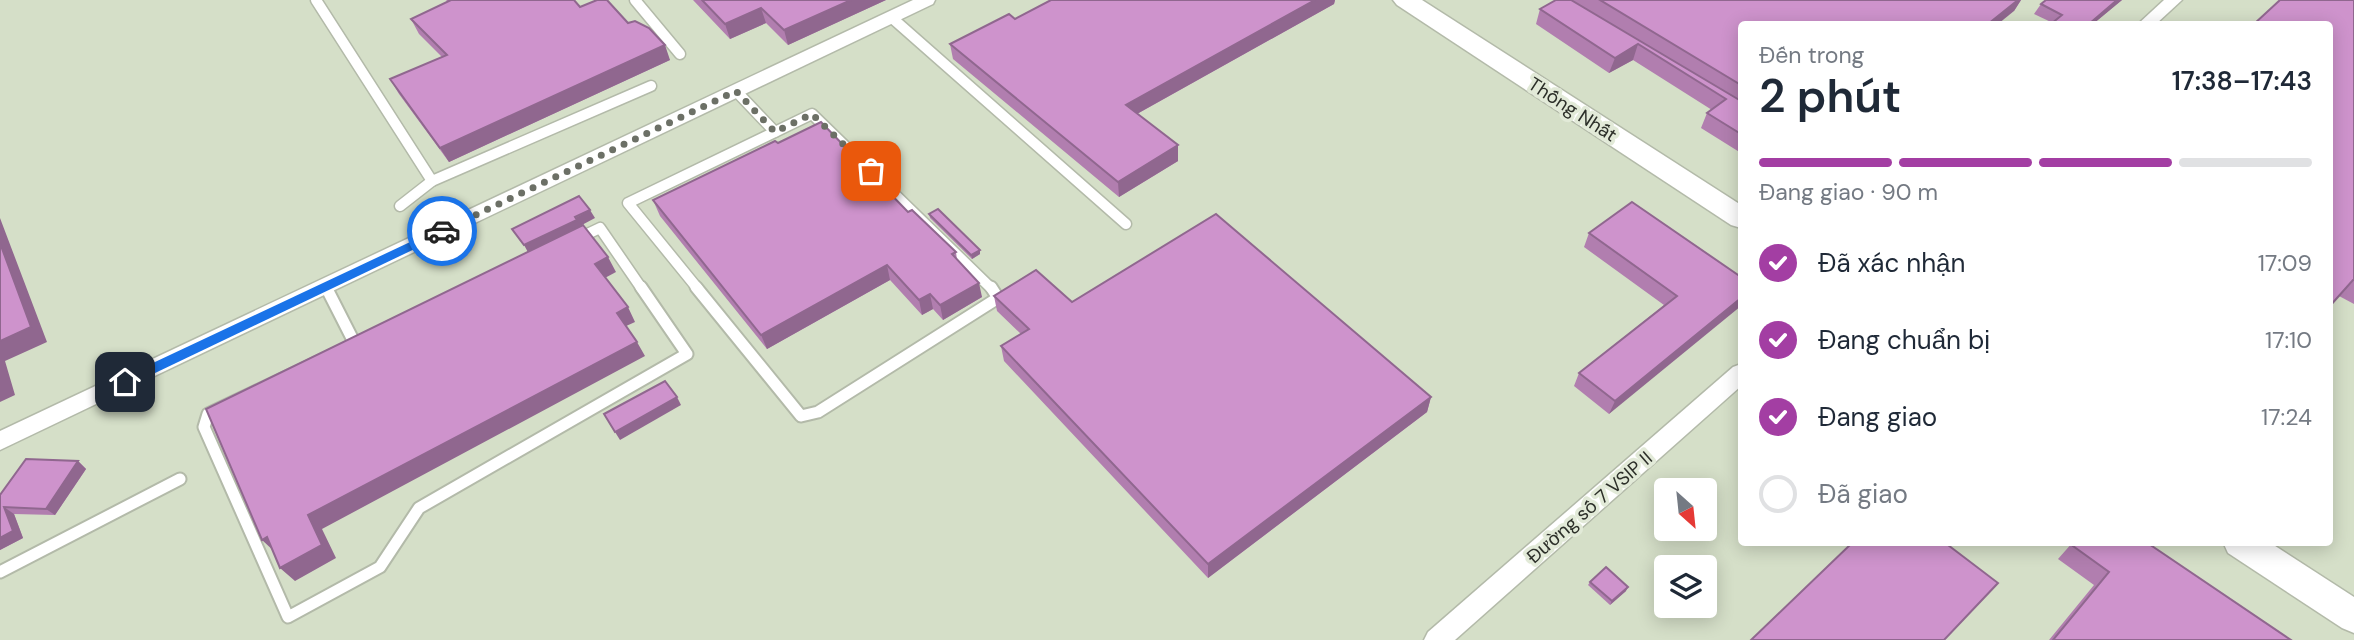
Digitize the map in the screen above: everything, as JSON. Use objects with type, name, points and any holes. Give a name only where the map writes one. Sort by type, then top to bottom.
[{"type":"street","points":[[0,441],[927,0]]},
{"type":"street","name":"Thống Nhất","points":[[1405,0],[1738,216]]},
{"type":"street","points":[[2150,21],[2174,0]]},
{"type":"street","name":"Đường số 7 VSIP II","points":[[1437,640],[1738,376]]},
{"type":"street","points":[[2246,546],[2354,617]]},
{"type":"lane","points":[[316,0],[432,181]]},
{"type":"lane","points":[[635,0],[680,54]]},
{"type":"lane","points":[[891,17],[1126,224]]},
{"type":"lane","points":[[400,206],[432,181],[651,86]]},
{"type":"lane","points":[[736,91],[775,132]]},
{"type":"lane","points":[[812,114],[990,285],[998,298],[818,412],[801,416],[628,203],[775,132],[812,114]]},
{"type":"lane","points":[[600,228],[687,354],[419,508],[380,567],[288,617],[204,427],[208,414],[355,344],[600,228]]},
{"type":"lane","points":[[326,286],[355,344]]},
{"type":"lane","points":[[0,572],[180,480]]},
{"type":"shaded area","points":[[0,0],[2354,0],[2354,640],[0,640]]},
{"type":"building","points":[[451,0],[574,0],[580,7],[597,0],[607,0],[628,23],[635,21],[649,28],[665,45],[440,148],[390,79],[447,55],[411,19]]},
{"type":"building","points":[[702,0],[851,0],[784,30],[761,8],[725,24]]},
{"type":"building","points":[[1051,0],[1315,0],[1126,105],[1178,145],[1118,182],[950,44],[1009,14],[1015,19]]},
{"type":"building","points":[[1556,0],[1571,0],[1738,99],[1738,132],[1707,113],[1726,99],[1638,44],[1615,58],[1540,9]]},
{"type":"building","points":[[1600,0],[2018,0],[1992,21],[1738,21],[1738,83]]},
{"type":"building","points":[[2046,0],[2117,0],[2092,21],[2055,21],[2062,15],[2041,4]]},
{"type":"building","points":[[2280,0],[2354,0],[2354,280],[2333,302],[2333,21],[2257,21]]},
{"type":"building","points":[[821,122],[908,212],[912,210],[956,252],[952,254],[979,283],[940,305],[930,294],[919,300],[887,265],[761,335],[653,200],[775,141],[778,143]]},
{"type":"building","points":[[579,196],[590,210],[575,217],[577,220],[524,245],[512,229]]},
{"type":"building","points":[[1632,202],[1738,275],[1738,300],[1615,401],[1579,373],[1677,296],[1589,233]]},
{"type":"building","points":[[938,209],[980,250],[971,255],[929,214]]},
{"type":"building","points":[[1216,214],[1431,397],[1208,564],[1001,346],[1029,329],[994,296],[1036,270],[1072,302]]},
{"type":"building","points":[[583,225],[608,257],[595,264],[628,307],[617,313],[637,342],[308,515],[322,545],[280,568],[267,537],[262,540],[206,409]]},
{"type":"building","points":[[0,243],[31,327],[0,341]]},
{"type":"building","points":[[665,381],[677,397],[615,432],[604,414]]},
{"type":"building","points":[[26,459],[78,461],[46,509],[4,507],[13,531],[0,538],[0,495]]},
{"type":"building","points":[[1849,546],[1949,546],[1998,583],[1944,640],[1751,640]]},
{"type":"building","points":[[2073,546],[2152,546],[2291,640],[2053,640],[2109,572]]},
{"type":"building","points":[[1606,567],[1628,587],[1612,601],[1590,582]]},
{"type":"way so far","points":[[442,231],[736,91],[775,132],[812,114],[871,171]]},
{"type":"route","points":[[125,382],[442,231]]}]
